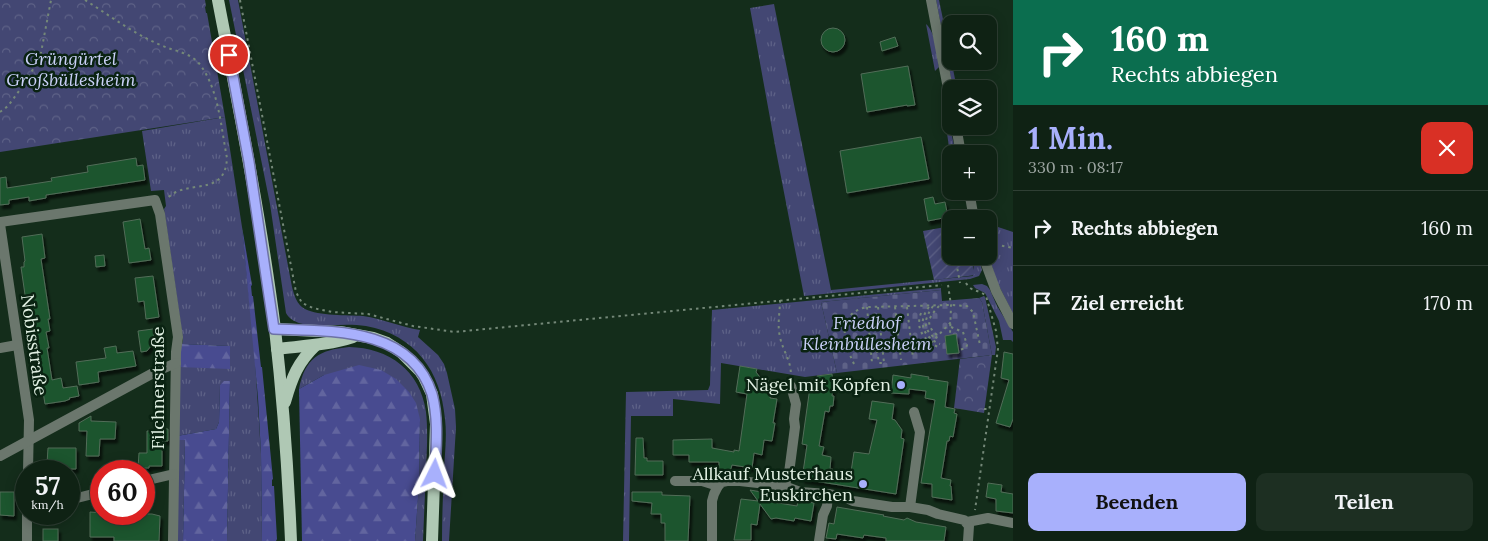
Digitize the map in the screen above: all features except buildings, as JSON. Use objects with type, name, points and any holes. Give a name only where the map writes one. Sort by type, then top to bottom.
[{"type":"main road","points":[[218,0],[249,162],[277,349],[290,501],[291,541]]},
{"type":"main road","points":[[274,329],[340,332],[380,340],[401,352],[420,370],[432,394],[436,418],[432,541]]},
{"type":"main road","points":[[277,349],[316,345],[356,336]]},
{"type":"main road","points":[[283,409],[297,367],[304,356],[316,345]]},
{"type":"street","points":[[931,0],[946,80]]},
{"type":"street","points":[[0,223],[156,203]]},
{"type":"street","name":"Filchnerstraße","points":[[156,203],[160,214],[178,337],[172,541]]},
{"type":"street","name":"Nobisstraße","points":[[0,223],[29,420],[28,460]]},
{"type":"street","points":[[986,265],[996,291],[1013,324]]},
{"type":"street","points":[[0,348],[17,345]]},
{"type":"street","points":[[0,456],[155,372],[176,363]]},
{"type":"street","points":[[784,486],[789,473],[795,426],[796,404],[791,386]]},
{"type":"street","points":[[910,507],[920,432],[914,412]]},
{"type":"street","points":[[155,478],[174,474]]},
{"type":"street","points":[[712,541],[712,501],[718,486],[722,482],[731,480],[784,486],[810,494],[828,494],[853,501],[892,507],[928,510],[964,520],[988,518],[1013,522]]},
{"type":"street","points":[[675,481],[702,481],[718,486]]},
{"type":"street","points":[[819,541],[828,494]]},
{"type":"street","points":[[964,520],[969,526],[968,541]]},
{"type":"street","points":[[27,525],[27,541]]},
{"type":"path","points":[[0,112],[8,106],[40,58],[51,0]]},
{"type":"path","points":[[85,0],[154,43],[196,60],[215,92],[227,158],[224,174],[212,185],[174,193],[167,199],[156,203]]},
{"type":"path","points":[[240,0],[295,287],[298,297],[305,305],[332,312],[368,314],[413,326],[455,332],[942,285]]},
{"type":"path","points":[[997,244],[1013,248]]},
{"type":"path","points":[[957,265],[960,283]]},
{"type":"path","points":[[964,520],[975,512],[998,349],[998,340],[986,296],[970,288],[966,282]]},
{"type":"path","points":[[948,284],[951,305],[950,335]]},
{"type":"path","points":[[780,300],[779,332],[782,345],[790,362],[791,386]]},
{"type":"path","points":[[930,306],[920,315],[922,328],[939,345]]},
{"type":"path","points":[[933,340],[928,332],[926,320],[934,306]]},
{"type":"path","points":[[938,335],[931,329],[929,322],[930,317],[940,306]]},
{"type":"path","points":[[854,364],[845,340],[845,327],[851,315],[867,307],[967,306],[973,312],[980,345]]},
{"type":"path","points":[[867,307],[872,363]]},
{"type":"path","points":[[878,307],[884,363],[878,363],[877,350],[882,350]]},
{"type":"path","points":[[896,307],[900,360]]},
{"type":"path","points":[[907,307],[912,358]]},
{"type":"path","points":[[933,340],[951,322]]},
{"type":"path","points":[[951,327],[963,332],[967,342],[966,348],[959,350]]},
{"type":"path","points":[[984,408],[989,409]]},
{"type":"green space","name":"Grüngürtel Großbüllesheim","points":[[0,0],[205,0],[225,117],[0,152]]},
{"type":"green space","points":[[229,0],[238,0],[292,287],[298,302],[305,309],[318,313],[363,316],[420,330],[418,337],[438,355],[444,364],[455,409],[456,427],[449,541],[442,541],[445,419],[438,385],[422,358],[398,338],[383,331],[357,325],[299,323],[290,318],[286,313],[270,204]]},
{"type":"green space","points":[[936,0],[939,0],[942,15],[942,31]]},
{"type":"green space","points":[[774,4],[831,290],[973,276],[973,265],[981,265],[982,270],[979,276],[970,279],[804,296],[750,8]]},
{"type":"green space","points":[[926,24],[936,44],[939,67],[935,71]]},
{"type":"green space","points":[[949,70],[953,70],[955,80],[951,80]]},
{"type":"green space","points":[[225,117],[242,227],[254,346],[261,454],[262,541],[227,541],[230,381],[220,385],[219,422],[216,429],[177,436],[179,367],[230,346],[182,344],[183,340],[164,209],[166,206],[164,190],[151,191],[142,131]]},
{"type":"green space","points":[[947,135],[952,135],[954,145],[949,145]]},
{"type":"green space","points":[[242,227],[252,285],[262,367],[273,479],[272,486],[274,486],[276,541],[262,541],[258,398]]},
{"type":"green space","points":[[997,227],[1013,232],[1013,314],[996,280],[992,265],[997,265]]},
{"type":"green space","points":[[942,228],[942,265],[973,265],[975,275],[934,280],[923,231]]},
{"type":"green space","points":[[982,284],[990,290],[997,306],[1013,332],[1013,342],[1011,340],[1003,340],[999,321],[985,293],[973,285]]},
{"type":"green space","points":[[941,288],[941,290],[821,302],[837,373],[805,377],[721,363],[720,404],[673,399],[673,416],[631,416],[629,541],[623,541],[626,392],[708,390],[710,385],[712,310]]},
{"type":"green space","name":"Friedhof Kleinbüllesheim","points":[[941,290],[942,301],[979,298],[982,302],[992,355],[837,373],[821,302]]},
{"type":"green space","points":[[984,296],[996,347],[995,355],[992,355],[982,302],[979,298]]},
{"type":"green space","points":[[182,344],[230,346],[230,369],[179,367]]},
{"type":"green space","points":[[349,347],[364,348],[377,352],[400,364],[410,373],[423,397],[426,412],[427,455],[423,541],[415,541],[419,484],[420,419],[324,375],[299,389],[305,370],[315,358],[329,350]]},
{"type":"green space","points":[[992,355],[984,413],[954,408],[960,359]]},
{"type":"green space","points":[[359,365],[381,370],[396,379],[409,392],[416,403],[420,419],[419,484],[415,541],[302,541],[299,389],[324,375]]},
{"type":"green space","points":[[224,381],[230,381],[227,541],[183,541],[185,440],[177,440],[177,436],[216,429],[219,422],[220,385]]},
{"type":"green space","points":[[177,440],[185,440],[183,541],[176,541]]},
{"type":"place","name":"Nägel mit Köpfen","points":[[901,385]]},
{"type":"place","name":"Allkauf Musterhaus Euskirchen","points":[[863,484]]},
{"type":"route","points":[[229,55],[249,162],[274,329],[340,332],[373,338],[394,347],[409,358],[424,377],[434,402],[436,424],[435,474]]}]
